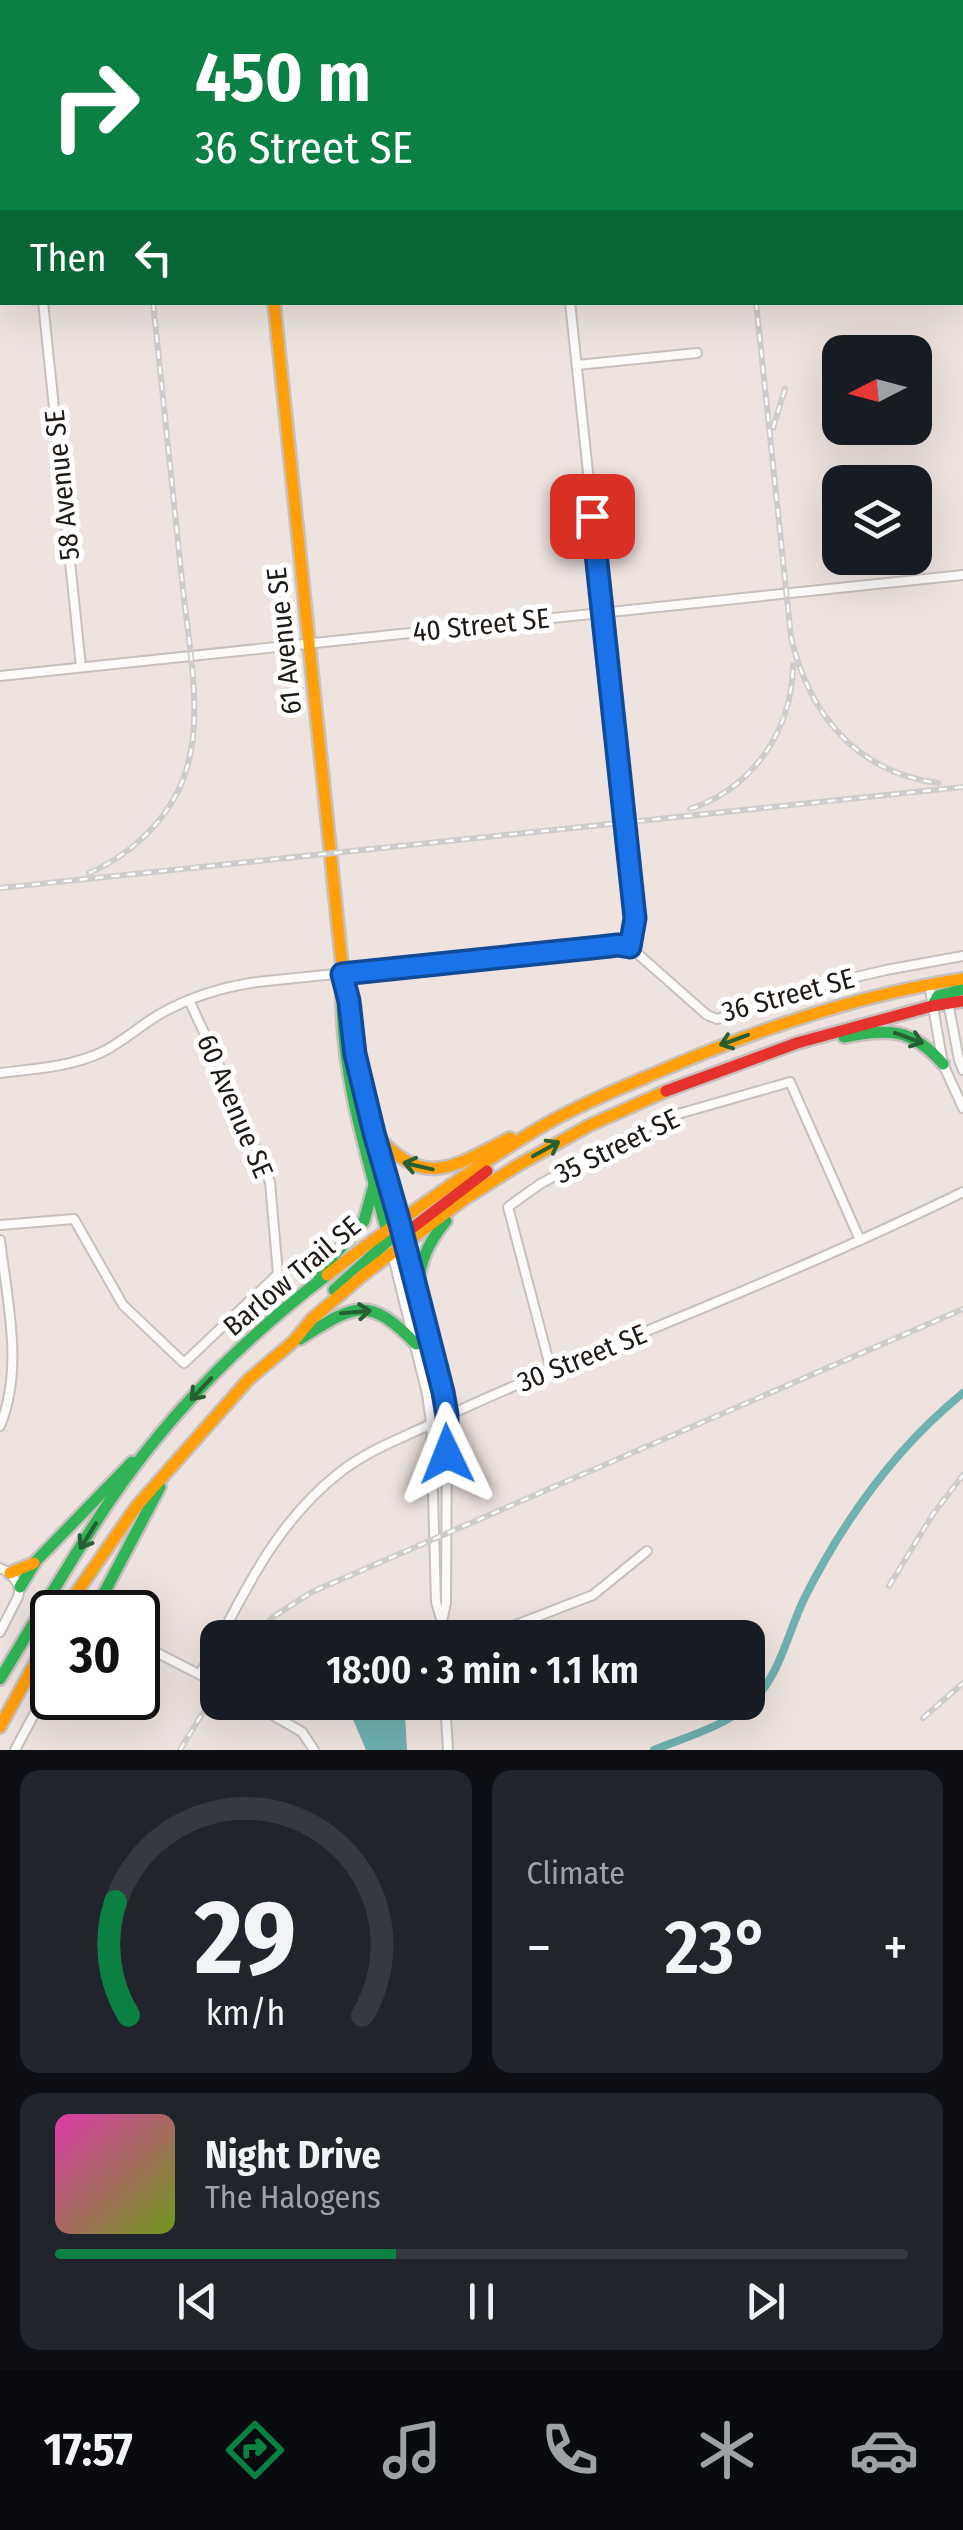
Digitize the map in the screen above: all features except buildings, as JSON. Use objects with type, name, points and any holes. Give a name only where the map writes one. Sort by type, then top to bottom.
[{"type":"main road","name":"61 Avenue SE","points":[[274,305],[342,974],[355,1054],[404,1240]]},
{"type":"main road","name":"61 Avenue SE","points":[[342,974],[340,1002],[348,1073],[389,1241]]},
{"type":"main road","name":"Barlow Trail SE","points":[[0,1680],[110,1501],[165,1428],[213,1376],[290,1304],[389,1241],[404,1240],[515,1167],[622,1110],[688,1081],[797,1043],[932,1006],[963,978]]},
{"type":"main road","name":"Barlow Trail SE","points":[[79,1590],[136,1508],[170,1467],[248,1379],[293,1342],[389,1241],[399,1220],[536,1130],[598,1098],[721,1045],[800,1018],[929,984],[963,1000]]},
{"type":"main road","points":[[946,992],[963,989]]},
{"type":"main road","points":[[797,1043],[895,1032],[926,1044],[944,1064]]},
{"type":"main road","points":[[374,1133],[389,1153],[404,1164],[418,1170],[440,1170],[522,1132],[536,1130]]},
{"type":"main road","points":[[404,1240],[499,1162],[510,1146]]},
{"type":"main road","points":[[290,1304],[364,1220],[374,1186]]},
{"type":"main road","points":[[417,1295],[419,1260],[463,1200]]},
{"type":"main road","points":[[293,1342],[333,1316],[363,1308],[390,1318],[416,1344]]},
{"type":"main road","points":[[20,1587],[36,1562],[165,1428]]},
{"type":"main road","points":[[106,1590],[170,1467]]},
{"type":"main road","points":[[5,1570],[36,1562]]},
{"type":"main road","points":[[0,1727],[30,1672]]},
{"type":"street","name":"58 Avenue SE","points":[[43,305],[81,667]]},
{"type":"street","points":[[0,1073],[58,1066],[96,1055],[158,1015],[224,987],[618,945],[630,947],[635,918],[570,305]]},
{"type":"street","points":[[576,365],[697,352]]},
{"type":"street","name":"40 Street SE","points":[[0,676],[963,575]]},
{"type":"street","name":"36 Street SE","points":[[630,947],[706,1016],[717,1018],[826,984],[963,956]]},
{"type":"street","points":[[929,984],[944,1064],[963,1108]]},
{"type":"street","points":[[946,992],[963,1070]]},
{"type":"street","name":"60 Avenue SE","points":[[0,1225],[74,1219],[123,1305],[184,1363],[278,1274],[270,1182],[188,1000]]},
{"type":"street","name":"35 Street SE","points":[[551,1370],[508,1206],[540,1184],[664,1118],[790,1082],[860,1240]]},
{"type":"street","name":"30 Street SE","points":[[229,1620],[277,1537],[336,1475],[370,1451],[963,1192]]},
{"type":"street","points":[[0,1240],[13,1356],[11,1390],[0,1426]]},
{"type":"street","name":"61 Avenue SE","points":[[404,1240],[447,1415],[446,1603],[442,1620]]},
{"type":"street","name":"61 Avenue SE","points":[[389,1241],[432,1424],[436,1602],[441,1620]]},
{"type":"street","points":[[527,1620],[593,1594],[647,1551]]},
{"type":"street","points":[[0,1632],[20,1587],[5,1570]]},
{"type":"street","points":[[160,1654],[200,1674]]},
{"type":"street","points":[[16,1750],[32,1720]]},
{"type":"street","points":[[281,1720],[302,1732],[314,1750]]},
{"type":"street","points":[[446,1720],[448,1750]]},
{"type":"water","points":[[353,1720],[405,1720],[407,1750],[366,1750]]},
{"type":"waterway","points":[[654,1750],[720,1723],[755,1699],[778,1663],[820,1568],[854,1513],[893,1461],[963,1393]]},
{"type":"railway","points":[[89,873],[122,855],[163,815],[182,782],[192,744],[193,678],[153,305]]},
{"type":"railway","points":[[756,305],[791,637],[799,665],[824,714],[860,752],[909,777],[938,783]]},
{"type":"railway","points":[[773,428],[785,389]]},
{"type":"railway","points":[[690,809],[733,787],[765,754],[785,712],[793,665]]},
{"type":"railway","points":[[0,888],[963,787]]},
{"type":"railway","points":[[270,1620],[312,1592],[963,1309]]},
{"type":"railway","points":[[889,1586],[933,1514],[963,1475]]},
{"type":"railway","points":[[923,1718],[963,1683]]},
{"type":"railway","points":[[180,1750],[200,1717]]},
{"type":"traffic: fast","points":[[342,984],[350,1080],[388,1235]]},
{"type":"traffic: fast","points":[[932,1006],[938,996],[963,989]]},
{"type":"traffic: fast","points":[[844,1037],[898,1034],[920,1043],[943,1064]]},
{"type":"traffic: fast","points":[[318,1274],[364,1221],[374,1185]]},
{"type":"traffic: fast","points":[[417,1295],[425,1255],[446,1221]]},
{"type":"traffic: fast","points":[[334,1290],[389,1240],[399,1222]]},
{"type":"traffic: fast","points":[[0,1679],[95,1524],[156,1439],[237,1352],[327,1275]]},
{"type":"traffic: fast","points":[[300,1339],[334,1318],[360,1310],[385,1317],[416,1344]]},
{"type":"traffic: fast","points":[[20,1587],[36,1561],[132,1462]]},
{"type":"traffic: fast","points":[[106,1590],[160,1487]]},
{"type":"traffic: slow","points":[[274,305],[343,975],[361,1082],[405,1245]]},
{"type":"traffic: slow","points":[[327,1275],[481,1165],[591,1101],[726,1044],[804,1017],[883,995],[963,979]]},
{"type":"traffic: slow","points":[[78,1590],[136,1507],[249,1379],[363,1275],[463,1200],[515,1167],[588,1126],[666,1091]]},
{"type":"traffic: slow","points":[[374,1133],[392,1151],[424,1168],[454,1165],[510,1138]]},
{"type":"traffic: slow","points":[[10,1573],[34,1563]]},
{"type":"traffic: slow","points":[[0,1727],[30,1672]]},
{"type":"traffic: jam","points":[[666,1091],[797,1043],[963,1001]]},
{"type":"traffic: jam","points":[[407,1232],[487,1171]]},
{"type":"route","points":[[447,1454],[443,1392],[374,1133],[355,1054],[342,974],[618,945],[630,947],[635,918],[592,516]]}]
